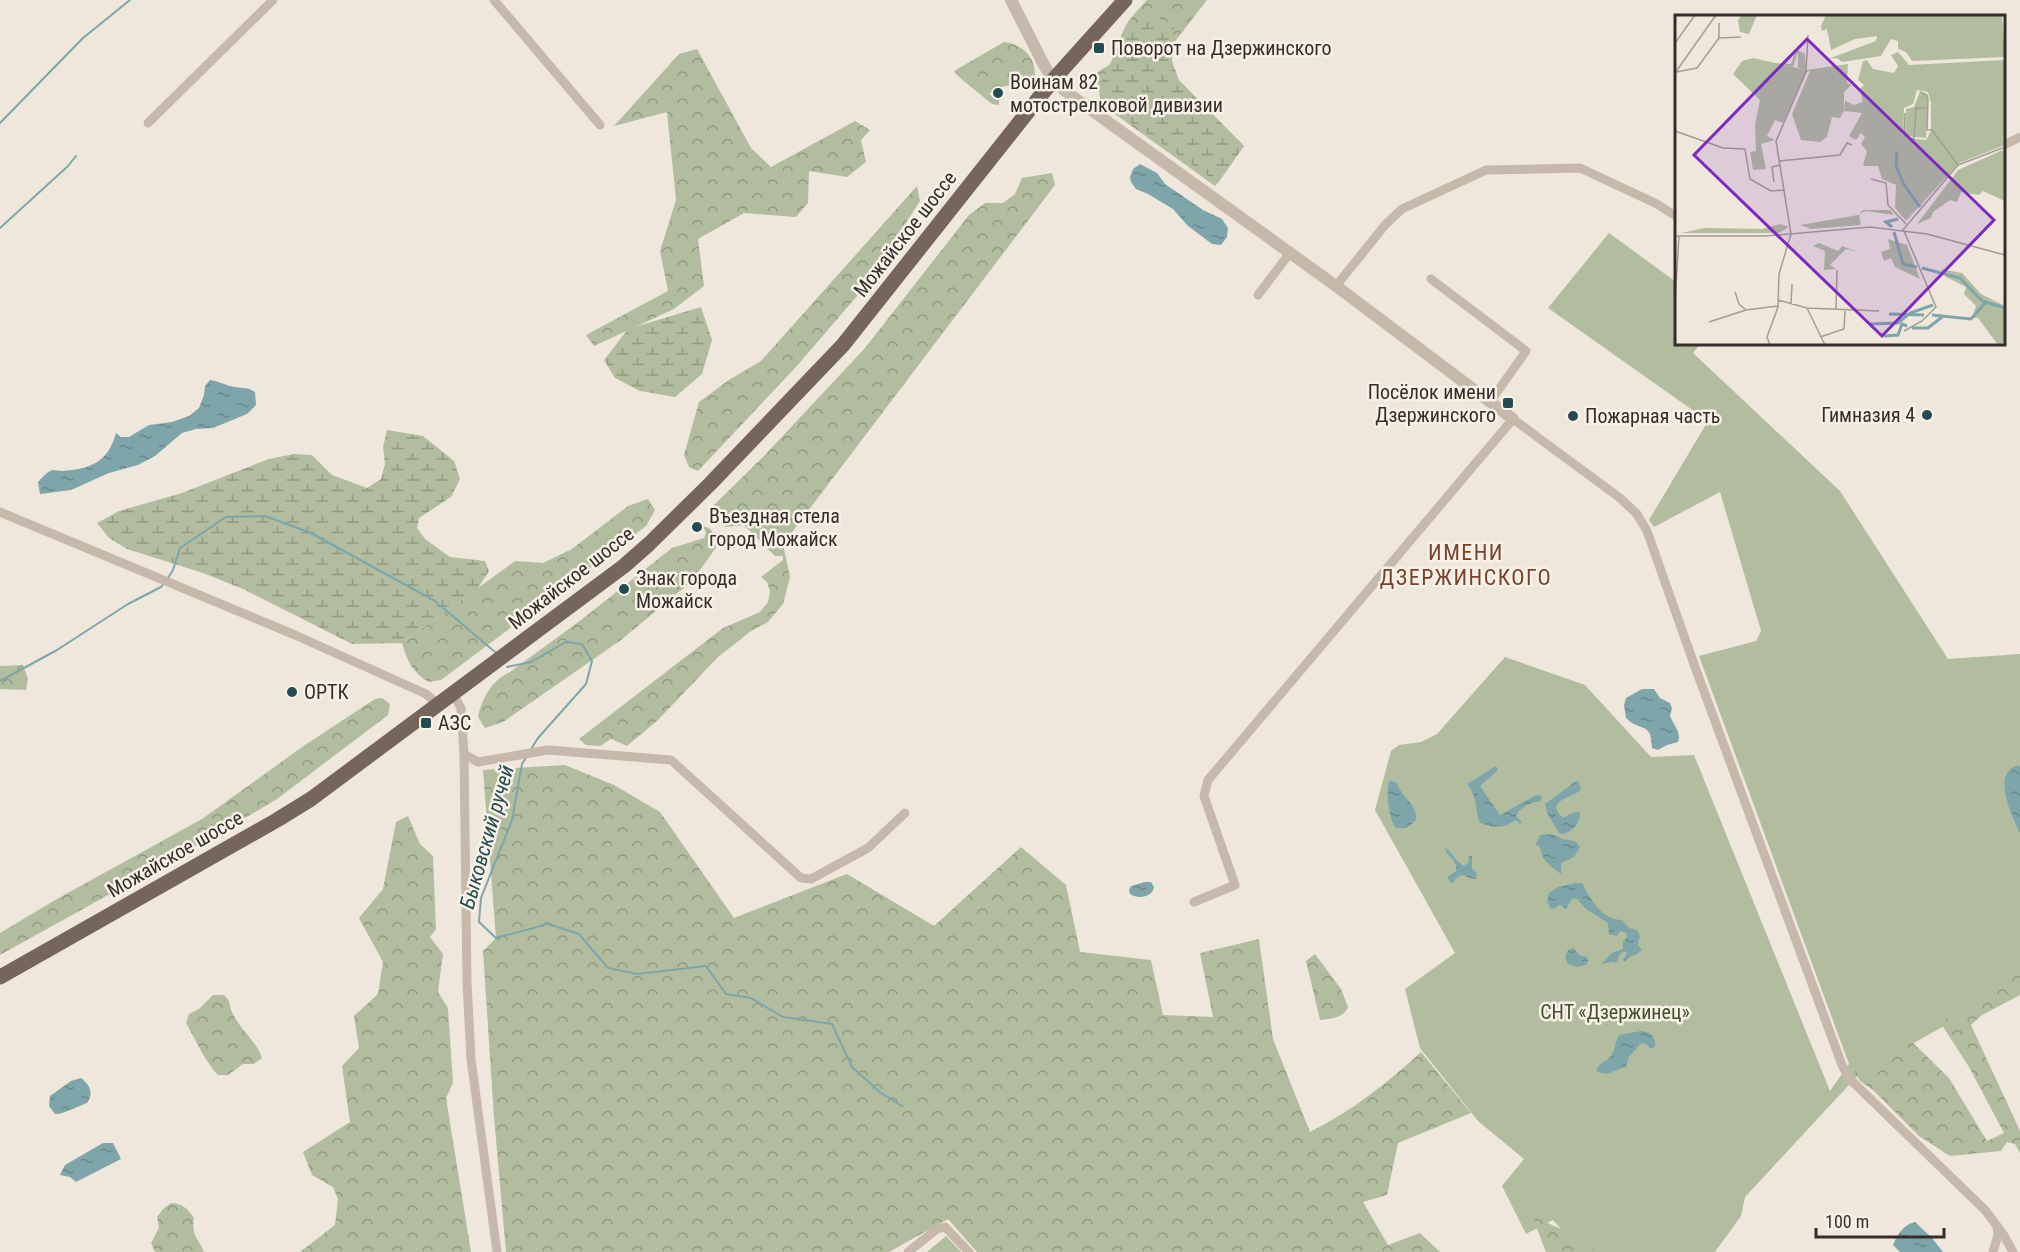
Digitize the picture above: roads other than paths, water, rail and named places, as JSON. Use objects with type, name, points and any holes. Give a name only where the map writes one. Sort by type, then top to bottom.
[{"type":"main road","name":"Можайское шоссе","points":[[0,977],[294,810],[633,559],[759,435],[827,363],[1053,80],[1125,0]]},
{"type":"street","points":[[148,123],[273,0]]},
{"type":"street","points":[[494,0],[600,125]]},
{"type":"street","points":[[1011,0],[1053,80],[1080,102],[1336,286],[1620,498],[1637,514],[1645,526],[1842,1065],[1858,1088],[1985,1210],[2013,1252]]},
{"type":"street","points":[[2005,144],[2020,137]]},
{"type":"street","points":[[1336,286],[1385,225],[1402,209],[1486,170],[1580,168],[1655,202],[1675,215]]},
{"type":"street","points":[[1258,295],[1289,254]]},
{"type":"street","points":[[1431,279],[1526,351],[1490,402]]},
{"type":"street","points":[[1194,902],[1235,885],[1204,795],[1208,780],[1513,419]]},
{"type":"street","points":[[0,512],[301,638],[426,694],[438,704]]},
{"type":"street","points":[[453,694],[461,708],[464,754],[467,983],[471,1059],[496,1252]]},
{"type":"street","points":[[464,754],[478,762],[548,750],[672,760],[801,878],[811,879],[868,848],[905,813]]},
{"type":"street","points":[[1993,1252],[1998,1235],[1997,1226]]},
{"type":"street","points":[[908,1252],[936,1229],[945,1227],[969,1252]]},
{"type":"water","points":[[1140,164],[1157,173],[1165,184],[1203,210],[1222,219],[1228,228],[1227,237],[1221,245],[1212,244],[1188,226],[1173,209],[1136,189],[1130,177],[1133,169]]},
{"type":"water","points":[[210,380],[252,390],[255,392],[256,405],[247,414],[213,428],[182,433],[155,456],[138,465],[109,473],[71,490],[40,494],[38,482],[47,473],[53,470],[82,468],[97,462],[108,451],[116,433],[121,437],[129,437],[149,425],[172,422],[189,416],[199,408],[205,386]]},
{"type":"water","points":[[1642,689],[1654,689],[1660,698],[1670,703],[1672,708],[1670,716],[1678,732],[1678,742],[1658,750],[1652,748],[1650,734],[1647,730],[1626,718],[1624,705],[1626,698]]},
{"type":"water","points":[[2019,765],[2020,833],[2012,816],[2004,785],[2010,769]]},
{"type":"water","points":[[1496,766],[1497,771],[1480,786],[1500,815],[1536,795],[1542,796],[1541,801],[1534,802],[1520,810],[1516,816],[1522,822],[1520,824],[1516,820],[1498,827],[1480,823],[1474,797],[1467,784]]},
{"type":"water","points":[[1390,780],[1397,783],[1415,810],[1416,820],[1407,828],[1396,828],[1391,819],[1388,797]]},
{"type":"water","points":[[1576,781],[1579,782],[1581,790],[1561,801],[1556,808],[1563,818],[1574,812],[1580,812],[1579,820],[1572,830],[1560,834],[1548,815],[1545,804]]},
{"type":"water","points":[[1552,834],[1575,841],[1580,847],[1574,857],[1561,863],[1561,874],[1546,861],[1538,845],[1535,846],[1540,835]]},
{"type":"water","points":[[1445,848],[1464,866],[1468,863],[1469,856],[1472,856],[1472,868],[1477,874],[1476,879],[1462,875],[1451,883],[1447,877],[1456,871],[1456,868]]},
{"type":"water","points":[[1151,882],[1154,887],[1151,893],[1141,897],[1130,894],[1131,886]]},
{"type":"water","points":[[1582,883],[1593,902],[1603,913],[1622,920],[1629,928],[1637,930],[1640,936],[1638,945],[1642,950],[1625,961],[1623,960],[1627,953],[1625,951],[1619,955],[1617,963],[1601,964],[1612,953],[1623,949],[1626,933],[1621,931],[1616,936],[1609,934],[1608,923],[1586,909],[1576,898],[1572,899],[1566,909],[1560,905],[1554,909],[1550,908],[1547,901],[1549,893],[1558,887]]},
{"type":"water","points":[[1574,948],[1579,955],[1587,957],[1586,965],[1577,967],[1568,964],[1565,958],[1566,953]]},
{"type":"water","points":[[1641,1031],[1652,1035],[1655,1046],[1651,1049],[1641,1043],[1629,1057],[1626,1067],[1606,1074],[1597,1072],[1599,1065],[1611,1056],[1619,1035]]},
{"type":"water","points":[[81,1078],[90,1089],[87,1103],[55,1114],[49,1106],[50,1096],[71,1081]]},
{"type":"water","points":[[103,1143],[113,1143],[121,1159],[76,1182],[70,1177],[60,1175],[65,1165]]},
{"type":"water","points":[[1915,1222],[1943,1252],[1900,1252],[1893,1245],[1901,1230]]},
{"type":"waterway","points":[[0,123],[83,38],[130,0]]},
{"type":"waterway","points":[[0,228],[76,156]]},
{"type":"waterway","name":"Быковский ручей","points":[[168,578],[180,548],[226,517],[265,516],[311,533],[435,601],[495,652]]},
{"type":"waterway","name":"Быковский ручей","points":[[0,681],[57,650],[164,583]]},
{"type":"waterway","name":"Быковский ручей","points":[[507,667],[531,662],[566,642],[582,644],[592,661],[586,684],[538,738],[530,751]]},
{"type":"waterway","name":"Быковский ручей","points":[[527,756],[522,764],[512,820],[481,898],[479,922],[496,938],[548,924],[579,934],[608,968],[637,974],[706,966],[726,994],[751,998],[783,1017],[832,1024],[852,1067],[881,1093],[902,1106]]},
{"type":"place","name":"Поворот на Дзержинского","points":[[1099,48]]},
{"type":"place","name":"Воинам 82 мотострелковой дивизии","points":[[998,93]]},
{"type":"place","name":"Посёлок имени Дзержинского","points":[[1508,403]]},
{"type":"place","name":"Гимназия 4","points":[[1927,415]]},
{"type":"place","name":"Пожарная часть","points":[[1573,416]]},
{"type":"place","name":"Въездная стела город Можайск","points":[[697,527]]},
{"type":"place","name":"Знак города Можайск","points":[[624,589]]},
{"type":"place","name":"ОРТК","points":[[292,692]]},
{"type":"place","name":"АЗС","points":[[426,723]]},
{"type":"district","name":"ИМЕНИ ДЗЕРЖИНСКОГО","points":[[1466,564]]},
{"type":"park label","name":"СНТ «Дзержинец»","points":[[1615,1012]]}]
